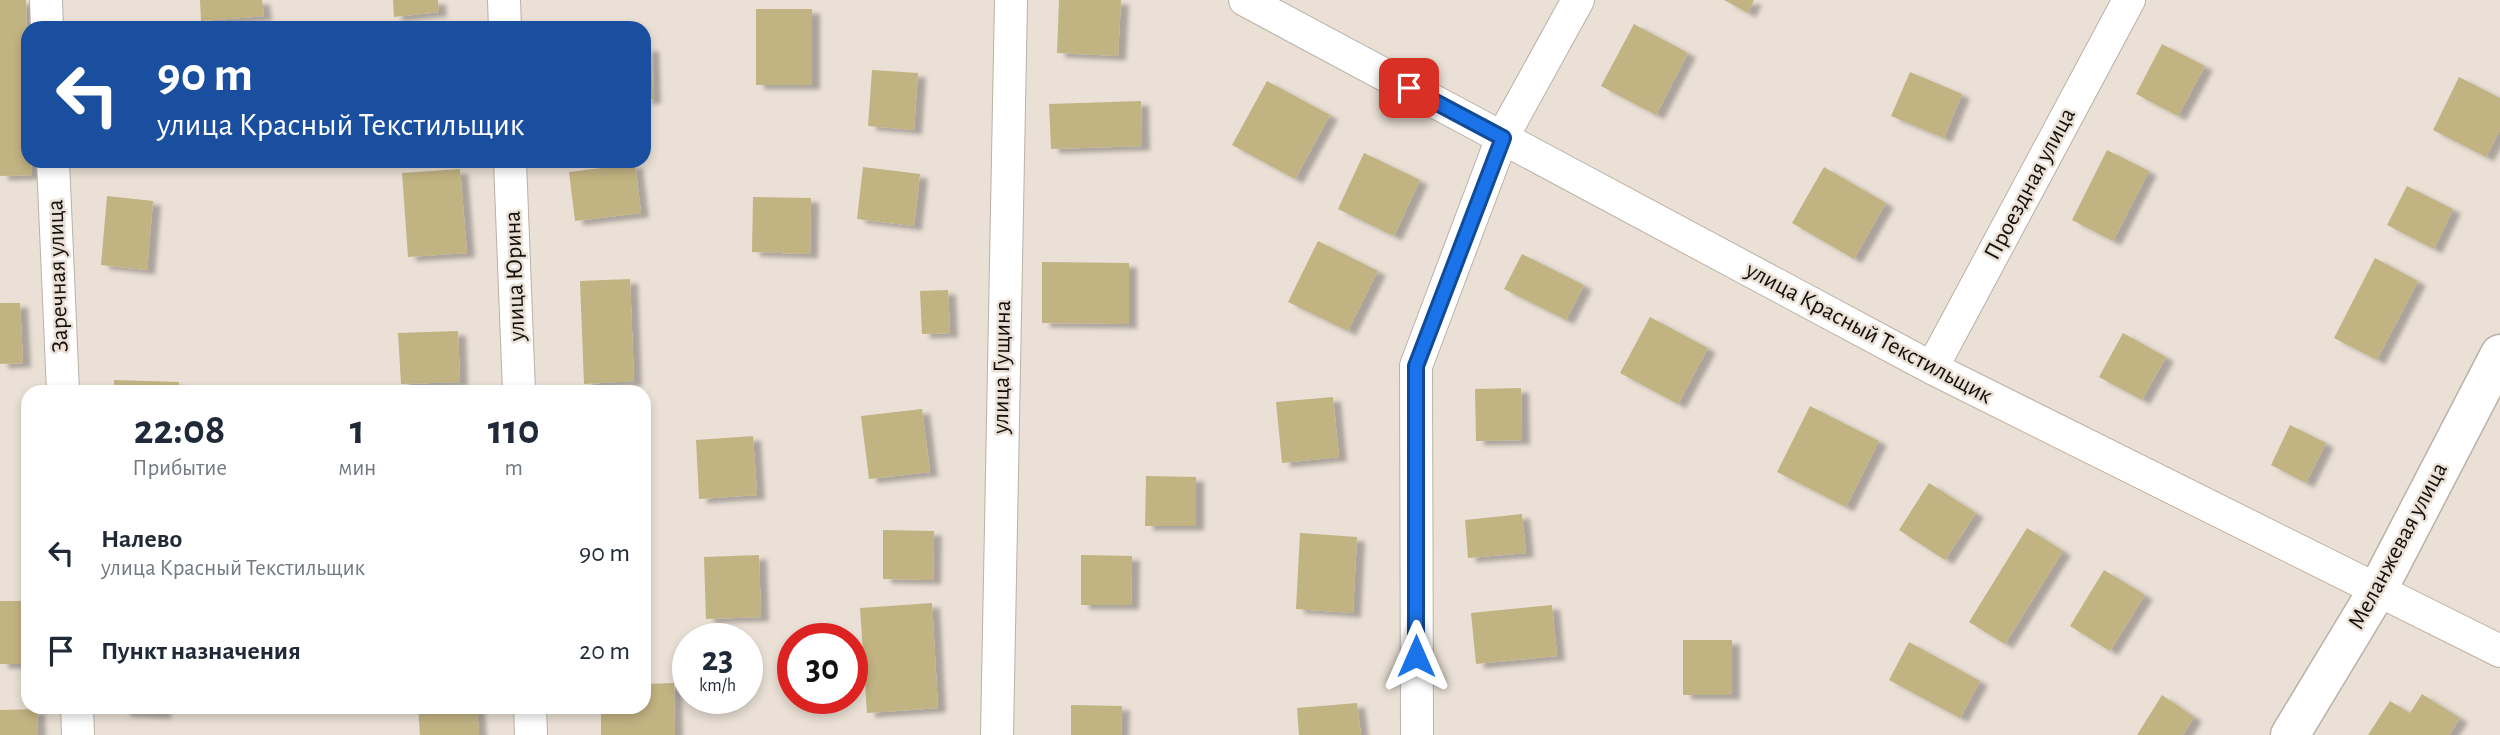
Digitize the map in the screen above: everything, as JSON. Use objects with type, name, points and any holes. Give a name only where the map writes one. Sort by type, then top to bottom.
[{"type":"street","points":[[46,0],[47,21]]},
{"type":"street","points":[[505,0],[506,21]]},
{"type":"street","name":"улица Гущина","points":[[997,735],[1011,0]]},
{"type":"street","name":"улица Красный Текстильщик","points":[[1245,0],[1932,368],[2500,651]]},
{"type":"street","points":[[1416,735],[1416,366],[1503,138],[1578,0]]},
{"type":"street","name":"Проездная улица","points":[[1932,368],[2129,0]]},
{"type":"street","name":"Заречная улица","points":[[53,168],[63,385]]},
{"type":"street","name":"улица Юрина","points":[[510,168],[519,385]]},
{"type":"street","name":"Меланжевая улица","points":[[2290,735],[2377,591],[2500,354]]},
{"type":"street","points":[[77,714],[78,735]]},
{"type":"street","points":[[530,714],[531,735]]},
{"type":"building","points":[[0,0],[26,0],[26,21],[21,21],[21,168],[32,168],[32,175],[0,176]]},
{"type":"building","points":[[200,0],[262,0],[264,16],[201,21]]},
{"type":"building","points":[[393,0],[438,0],[439,12],[394,17]]},
{"type":"building","points":[[1059,0],[1121,0],[1118,56],[1057,53]]},
{"type":"building","points":[[1724,0],[1754,0],[1748,13]]},
{"type":"building","points":[[756,9],[812,9],[812,85],[756,85]]},
{"type":"building","points":[[1634,24],[1688,53],[1656,115],[1601,86]]},
{"type":"building","points":[[2162,44],[2205,66],[2178,116],[2136,94]]},
{"type":"building","points":[[651,47],[653,99],[651,99]]},
{"type":"building","points":[[872,70],[918,73],[914,130],[868,126]]},
{"type":"building","points":[[1910,72],[1962,94],[1944,138],[1891,116]]},
{"type":"building","points":[[2459,77],[2500,98],[2500,130],[2486,157],[2433,130]]},
{"type":"building","points":[[1267,81],[1330,115],[1295,179],[1232,145]]},
{"type":"building","points":[[1141,101],[1142,146],[1051,149],[1049,104]]},
{"type":"building","points":[[2107,150],[2149,171],[2113,241],[2072,220]]},
{"type":"building","points":[[1364,153],[1420,180],[1394,236],[1338,209]]},
{"type":"building","points":[[863,167],[920,174],[914,226],[857,219]]},
{"type":"building","points":[[1824,167],[1886,203],[1854,259],[1792,223]]},
{"type":"building","points":[[635,168],[641,213],[575,221],[569,172]]},
{"type":"building","points":[[460,169],[467,253],[408,257],[402,173]]},
{"type":"building","points":[[2407,186],[2453,209],[2434,249],[2387,225]]},
{"type":"building","points":[[107,196],[153,201],[147,270],[101,265]]},
{"type":"building","points":[[753,197],[811,198],[810,254],[752,252]]},
{"type":"building","points":[[1318,241],[1378,271],[1348,331],[1288,302]]},
{"type":"building","points":[[1522,254],[1584,285],[1566,320],[1504,289]]},
{"type":"building","points":[[2375,258],[2418,281],[2377,360],[2334,338]]},
{"type":"building","points":[[1042,262],[1129,263],[1129,324],[1042,323]]},
{"type":"building","points":[[630,279],[634,381],[584,384],[580,281]]},
{"type":"building","points":[[948,290],[950,333],[922,334],[920,291]]},
{"type":"building","points":[[0,303],[20,303],[23,363],[0,364]]},
{"type":"building","points":[[1650,317],[1708,348],[1678,404],[1620,373]]},
{"type":"building","points":[[458,331],[460,382],[401,384],[398,333]]},
{"type":"building","points":[[2123,333],[2166,357],[2142,400],[2099,377]]},
{"type":"building","points":[[114,380],[179,382],[179,385],[114,385]]},
{"type":"building","points":[[1521,388],[1522,440],[1476,441],[1475,389]]},
{"type":"building","points":[[1333,397],[1339,457],[1282,463],[1276,402]]},
{"type":"building","points":[[1810,406],[1879,441],[1846,507],[1777,472]]},
{"type":"building","points":[[922,409],[930,472],[869,479],[861,416]]},
{"type":"building","points":[[2290,425],[2326,443],[2306,483],[2271,465]]},
{"type":"building","points":[[753,436],[757,495],[699,499],[696,440]]},
{"type":"building","points":[[1146,476],[1196,477],[1196,526],[1145,526]]},
{"type":"building","points":[[1929,483],[1976,513],[1945,560],[1899,530]]},
{"type":"building","points":[[1522,514],[1526,553],[1468,558],[1465,520]]},
{"type":"building","points":[[2027,528],[2063,551],[2005,644],[1969,622]]},
{"type":"building","points":[[883,530],[934,531],[933,580],[883,579]]},
{"type":"building","points":[[1300,533],[1357,537],[1353,613],[1296,609]]},
{"type":"building","points":[[759,555],[761,617],[706,619],[704,557]]},
{"type":"building","points":[[1081,555],[1132,556],[1131,605],[1081,605]]},
{"type":"building","points":[[2104,570],[2145,595],[2110,651],[2070,626]]},
{"type":"building","points":[[0,601],[21,601],[21,664],[0,664]]},
{"type":"building","points":[[932,603],[938,708],[868,713],[868,623],[861,623],[860,608]]},
{"type":"building","points":[[1552,605],[1557,656],[1476,664],[1471,613]]},
{"type":"building","points":[[1683,640],[1732,640],[1732,695],[1683,695]]},
{"type":"building","points":[[1909,642],[1980,681],[1960,718],[1889,680]]},
{"type":"building","points":[[672,683],[675,735],[601,735],[601,714],[651,714],[651,684]]},
{"type":"building","points":[[2422,694],[2460,718],[2449,735],[2368,735],[2390,701],[2410,713]]},
{"type":"building","points":[[2162,695],[2194,717],[2183,735],[2137,735]]},
{"type":"building","points":[[1357,703],[1361,735],[1299,735],[1297,708]]},
{"type":"building","points":[[1071,705],[1122,706],[1121,735],[1071,735]]},
{"type":"building","points":[[21,709],[21,714],[37,714],[38,735],[0,735],[0,710]]},
{"type":"building","points":[[418,714],[478,714],[479,735],[420,735]]},
{"type":"route","points":[[1409,88],[1503,138],[1416,366],[1416,656]]}]
